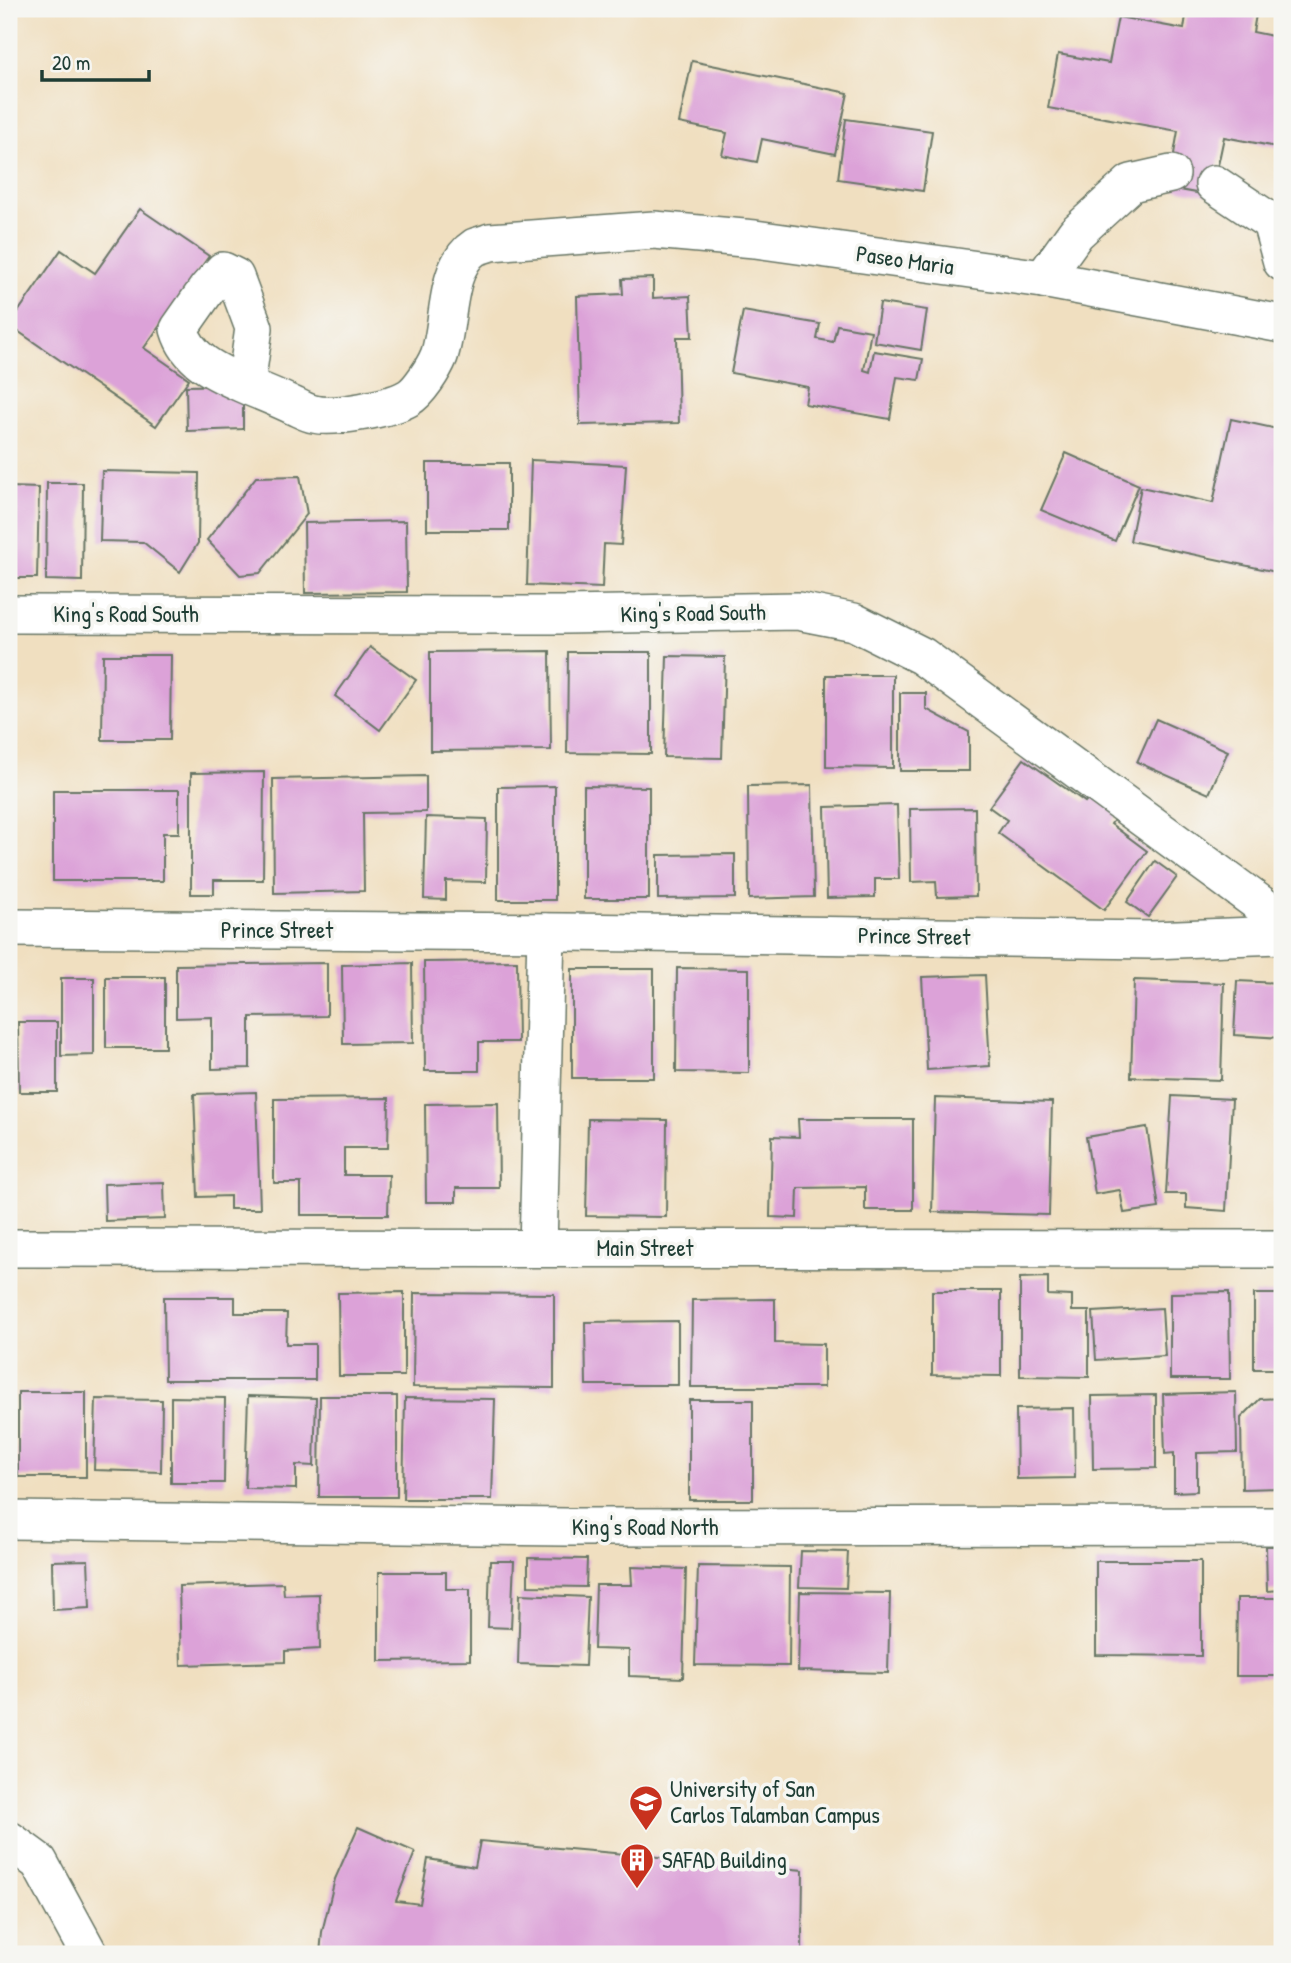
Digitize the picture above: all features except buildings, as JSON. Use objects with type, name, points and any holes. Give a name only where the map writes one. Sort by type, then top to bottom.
[{"type":"street","points":[[1043,279],[1076,233],[1131,183],[1171,174]]},
{"type":"street","points":[[1214,184],[1271,222],[1282,262]]},
{"type":"street","name":"Paseo Maria","points":[[246,385],[313,414],[334,416],[380,408],[408,398],[428,377],[440,355],[451,288],[463,260],[474,248],[490,242],[654,230],[755,239],[1043,279],[1282,323]]},
{"type":"street","name":"King's Road South","points":[[9,614],[564,615],[798,611],[854,622],[922,656],[1282,920]]},
{"type":"street","name":"Prince Street","points":[[9,928],[1152,940],[1282,936]]},
{"type":"street","points":[[538,1248],[545,932]]},
{"type":"street","name":"Main Street","points":[[9,1248],[1282,1249]]},
{"type":"street","name":"King's Road North","points":[[9,1520],[567,1527],[1282,1526]]},
{"type":"street","points":[[9,1840],[39,1863],[89,1954]]},
{"type":"place","name":"University of San Carlos Talamban Campus","points":[[646,1832]]},
{"type":"place","name":"SAFAD Building","points":[[637,1890]]}]
